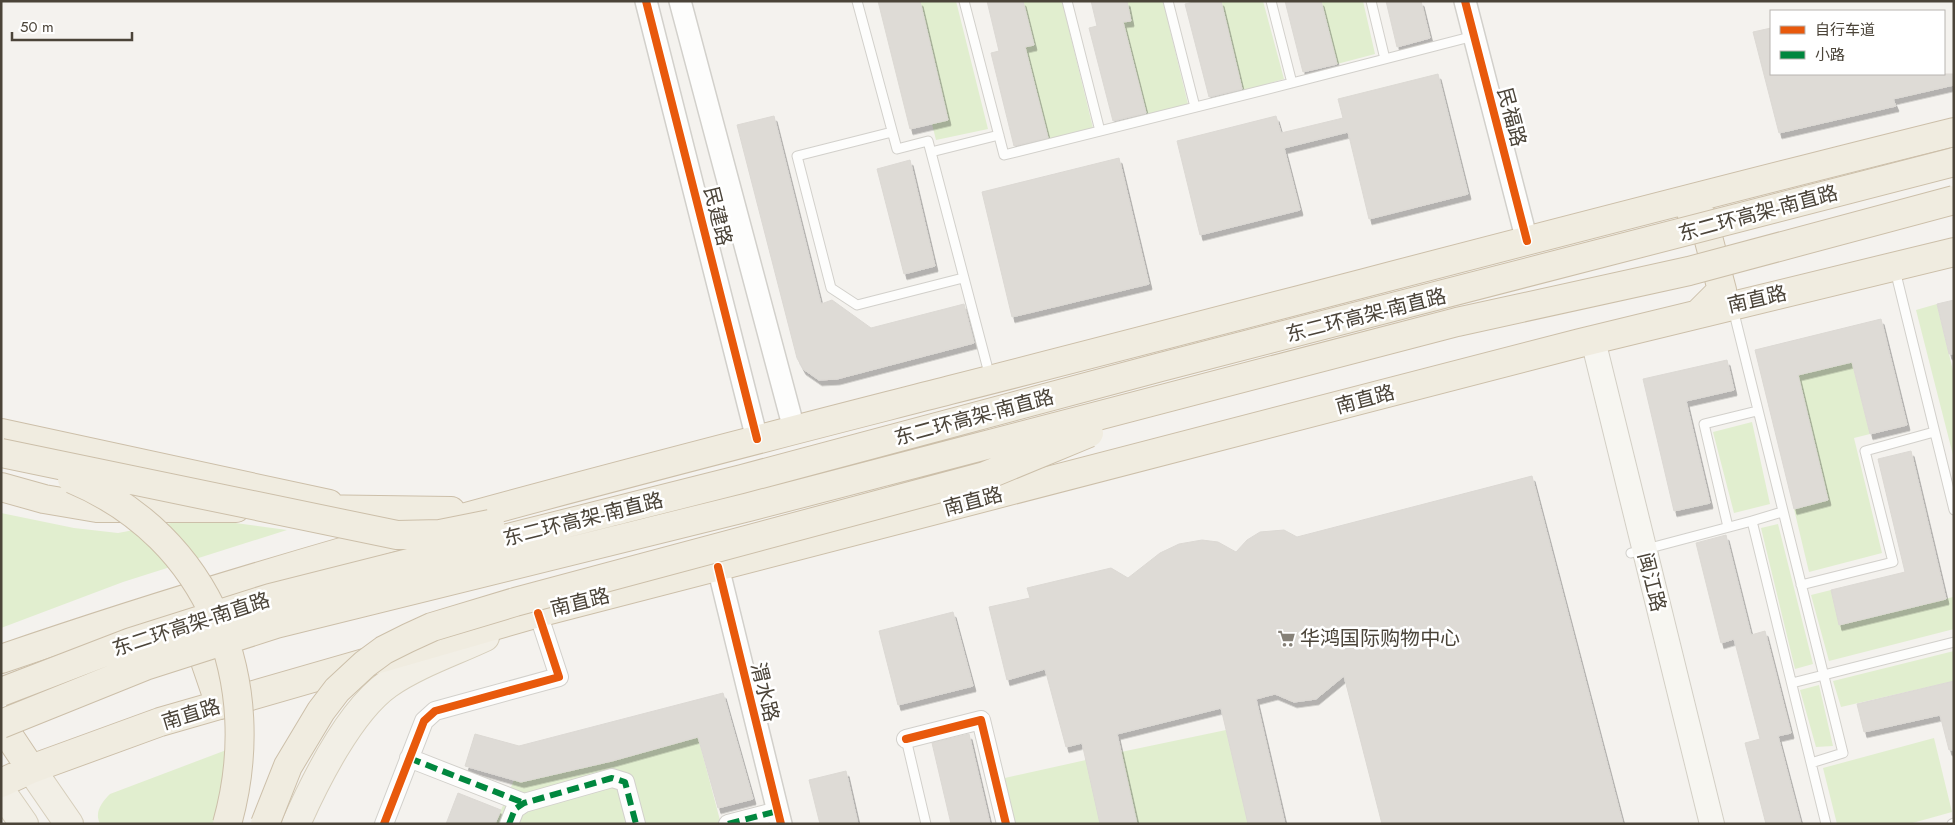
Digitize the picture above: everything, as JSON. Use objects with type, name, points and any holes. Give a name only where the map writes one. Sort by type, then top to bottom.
[{"type":"highway","points":[[1,659],[184,598],[480,512],[757,438],[1527,242],[1671,202],[1954,132]]},
{"type":"highway","name":"东二环高架-南直路","points":[[1,692],[131,642],[270,598],[742,479],[1161,367],[1954,162]]},
{"type":"highway","name":"东二环高架-南直路","points":[[1,724],[144,666],[276,624],[749,507],[939,456],[1175,398],[1457,322],[1689,271],[1954,200]]},
{"type":"highway","points":[[1671,202],[1703,218],[1722,290],[1698,314]]},
{"type":"highway","name":"南直路","points":[[1,783],[31,769],[160,722],[538,613],[718,568],[1586,341],[1954,252]]},
{"type":"highway","points":[[1,454],[397,535],[440,534],[510,520],[954,406],[1161,367]]},
{"type":"highway","points":[[265,824],[288,766],[321,711],[337,690],[365,664],[408,638],[432,627],[515,602],[985,476],[1175,398]]},
{"type":"highway","points":[[1,432],[358,510]]},
{"type":"highway","points":[[1,454],[63,475],[110,497],[160,537],[199,586],[212,608],[224,638],[241,719],[237,772],[228,824]]},
{"type":"highway","points":[[1,487],[61,503],[97,508],[480,512]]},
{"type":"highway","points":[[184,598],[220,705]]},
{"type":"highway","points":[[1,724],[31,769]]},
{"type":"main road","name":"闽江路","points":[[1586,341],[1638,551],[1700,824]]},
{"type":"main road","name":"闽江路","points":[[1638,551],[1712,824]]},
{"type":"main road","points":[[296,824],[311,791],[331,756],[371,699],[389,684],[427,663],[538,613]]},
{"type":"main road","points":[[31,769],[69,824]]},
{"type":"main road","points":[[1,791],[24,824]]},
{"type":"street","name":"民建路","points":[[646,1],[757,438]]},
{"type":"street","name":"民建路","points":[[680,1],[794,429]]},
{"type":"street","name":"民福路","points":[[1464,1],[1527,242]]},
{"type":"street","name":"渭水路","points":[[718,568],[779,817]]},
{"type":"street","points":[[384,824],[424,721],[435,711],[559,677],[538,613]]},
{"type":"street","points":[[906,739],[981,720],[1006,824]]},
{"type":"street","points":[[409,758],[524,803]]},
{"type":"street","points":[[509,824],[515,808],[524,803],[612,778],[625,782],[636,824]]},
{"type":"street","points":[[728,824],[779,817]]},
{"type":"lane","points":[[857,1],[897,149],[928,140],[991,379]]},
{"type":"lane","points":[[964,1],[1004,155],[1474,36]]},
{"type":"lane","points":[[1067,1],[1100,131]]},
{"type":"lane","points":[[1168,1],[1196,107]]},
{"type":"lane","points":[[1270,1],[1292,83]]},
{"type":"lane","points":[[1371,1],[1385,59]]},
{"type":"lane","points":[[892,132],[798,156],[831,288],[857,305],[963,278]]},
{"type":"lane","points":[[931,152],[999,135]]},
{"type":"lane","points":[[1894,267],[1954,510]]},
{"type":"lane","points":[[1732,305],[1843,753],[1811,762]]},
{"type":"lane","points":[[1728,527],[1704,424],[1757,411]]},
{"type":"lane","points":[[1801,585],[1893,562],[1865,451],[1934,432]]},
{"type":"lane","points":[[1638,551],[1782,512]]},
{"type":"lane","points":[[1752,521],[1826,824]]},
{"type":"lane","points":[[1792,683],[1954,642]]},
{"type":"lane","points":[[906,739],[926,824]]},
{"type":"green space","points":[[920,1],[956,1],[988,129],[936,140],[932,124],[948,120]]},
{"type":"green space","points":[[1023,1],[1062,1],[1093,128],[1049,140],[1025,47],[1034,45]]},
{"type":"green space","points":[[1127,1],[1163,1],[1188,104],[1147,115],[1123,22],[1131,20]]},
{"type":"green space","points":[[1221,1],[1263,1],[1284,79],[1243,91]]},
{"type":"green space","points":[[1321,1],[1363,1],[1375,54],[1337,64]]},
{"type":"green space","points":[[1937,304],[1954,375],[1954,459],[1916,310]]},
{"type":"green space","points":[[1852,362],[1870,434],[1854,438],[1882,553],[1809,572],[1794,509],[1828,500],[1798,375]]},
{"type":"green space","points":[[1752,422],[1770,504],[1734,513],[1713,432]]},
{"type":"green space","points":[[1,513],[74,528],[118,533],[198,518],[287,530],[123,582],[1,628]]},
{"type":"green space","points":[[1778,524],[1813,664],[1795,669],[1761,528]]},
{"type":"green space","points":[[1831,590],[1840,625],[1953,597],[1954,629],[1829,661],[1811,595]]},
{"type":"green space","points":[[1954,651],[1954,681],[1841,707],[1833,681]]},
{"type":"green space","points":[[1819,685],[1833,746],[1816,747],[1800,690]]},
{"type":"green space","points":[[1226,730],[1249,824],[1137,824],[1121,752]]},
{"type":"green space","points":[[698,737],[721,824],[495,824],[514,780],[521,782],[612,761]]},
{"type":"green space","points":[[1934,738],[1952,812],[1909,824],[1837,824],[1823,768]]},
{"type":"green space","points":[[229,749],[217,824],[100,824],[98,811],[110,794]]},
{"type":"green space","points":[[1086,760],[1101,824],[1006,824],[996,780]]},
{"type":"building","points":[[878,1],[920,1],[948,120],[910,129]]},
{"type":"building","points":[[987,1],[1023,1],[1034,45],[1025,47],[1048,138],[1014,146],[991,53],[999,51]]},
{"type":"building","points":[[1091,1],[1127,1],[1131,21],[1123,22],[1146,113],[1113,121],[1089,28],[1097,26]]},
{"type":"building","points":[[1198,1],[1221,1],[1242,89],[1209,97],[1185,4]]},
{"type":"building","points":[[1285,1],[1321,1],[1337,64],[1303,72]]},
{"type":"building","points":[[1386,1],[1421,1],[1430,38],[1397,47]]},
{"type":"building","points":[[1770,28],[1770,75],[1954,74],[1954,85],[1893,99],[1896,106],[1779,133],[1753,32]]},
{"type":"building","points":[[1438,74],[1468,194],[1369,219],[1348,132],[1284,148],[1300,210],[1200,235],[1177,141],[1276,116],[1281,133],[1343,118],[1338,99]]},
{"type":"building","points":[[774,116],[821,304],[832,300],[871,328],[964,304],[974,343],[837,379],[819,380],[803,369],[797,358],[737,125]]},
{"type":"building","points":[[1119,158],[1149,284],[1012,317],[982,192]]},
{"type":"building","points":[[910,160],[935,266],[904,274],[877,169]]},
{"type":"building","points":[[1954,300],[1954,354],[1949,354],[1937,304]]},
{"type":"building","points":[[1881,319],[1907,425],[1870,434],[1852,362],[1798,375],[1828,500],[1794,509],[1755,350]]},
{"type":"building","points":[[1727,360],[1734,390],[1686,401],[1710,503],[1674,511],[1643,379]]},
{"type":"building","points":[[1911,451],[1946,599],[1839,625],[1831,590],[1905,572],[1878,459]]},
{"type":"building","name":"华鸿国际购物中心","points":[[1532,476],[1623,824],[1382,824],[1344,676],[1316,699],[1294,702],[1275,694],[1256,699],[1285,824],[1248,824],[1221,708],[1117,734],[1137,824],[1100,824],[1082,743],[1066,747],[1045,669],[1007,680],[989,607],[1030,598],[1027,588],[1111,568],[1128,578],[1160,553],[1179,544],[1202,540],[1218,542],[1236,552],[1247,540],[1260,532],[1284,530],[1297,537]]},
{"type":"building","points":[[1726,535],[1751,635],[1765,631],[1791,733],[1778,736],[1801,824],[1766,824],[1745,743],[1760,739],[1734,639],[1721,643],[1696,543]]},
{"type":"building","points":[[953,612],[973,686],[898,705],[879,631]]},
{"type":"building","points":[[1954,681],[1954,750],[1949,750],[1940,715],[1864,732],[1857,704]]},
{"type":"building","points":[[723,693],[753,799],[718,808],[698,737],[612,761],[521,782],[465,766],[475,734],[519,746]]},
{"type":"building","points":[[969,734],[990,824],[951,824],[932,743]]},
{"type":"building","points":[[846,771],[858,824],[820,824],[809,780]]},
{"type":"building","points":[[458,793],[501,810],[495,824],[446,824]]},
{"type":"marked path","points":[[409,758],[524,803]]},
{"type":"marked path","points":[[509,824],[515,809],[524,803],[612,778],[625,782],[636,824]]},
{"type":"marked path","points":[[728,824],[778,811]]},
{"type":"cycle path","points":[[646,1],[757,439]]},
{"type":"cycle path","points":[[1465,1],[1527,241]]},
{"type":"cycle path","points":[[718,567],[781,824]]},
{"type":"cycle path","points":[[384,824],[424,721],[435,711],[559,677],[538,613]]},
{"type":"cycle path","points":[[906,739],[981,720],[1006,824]]},
{"type":"place","name":"华鸿国际购物中心","points":[[1286,638]]}]
